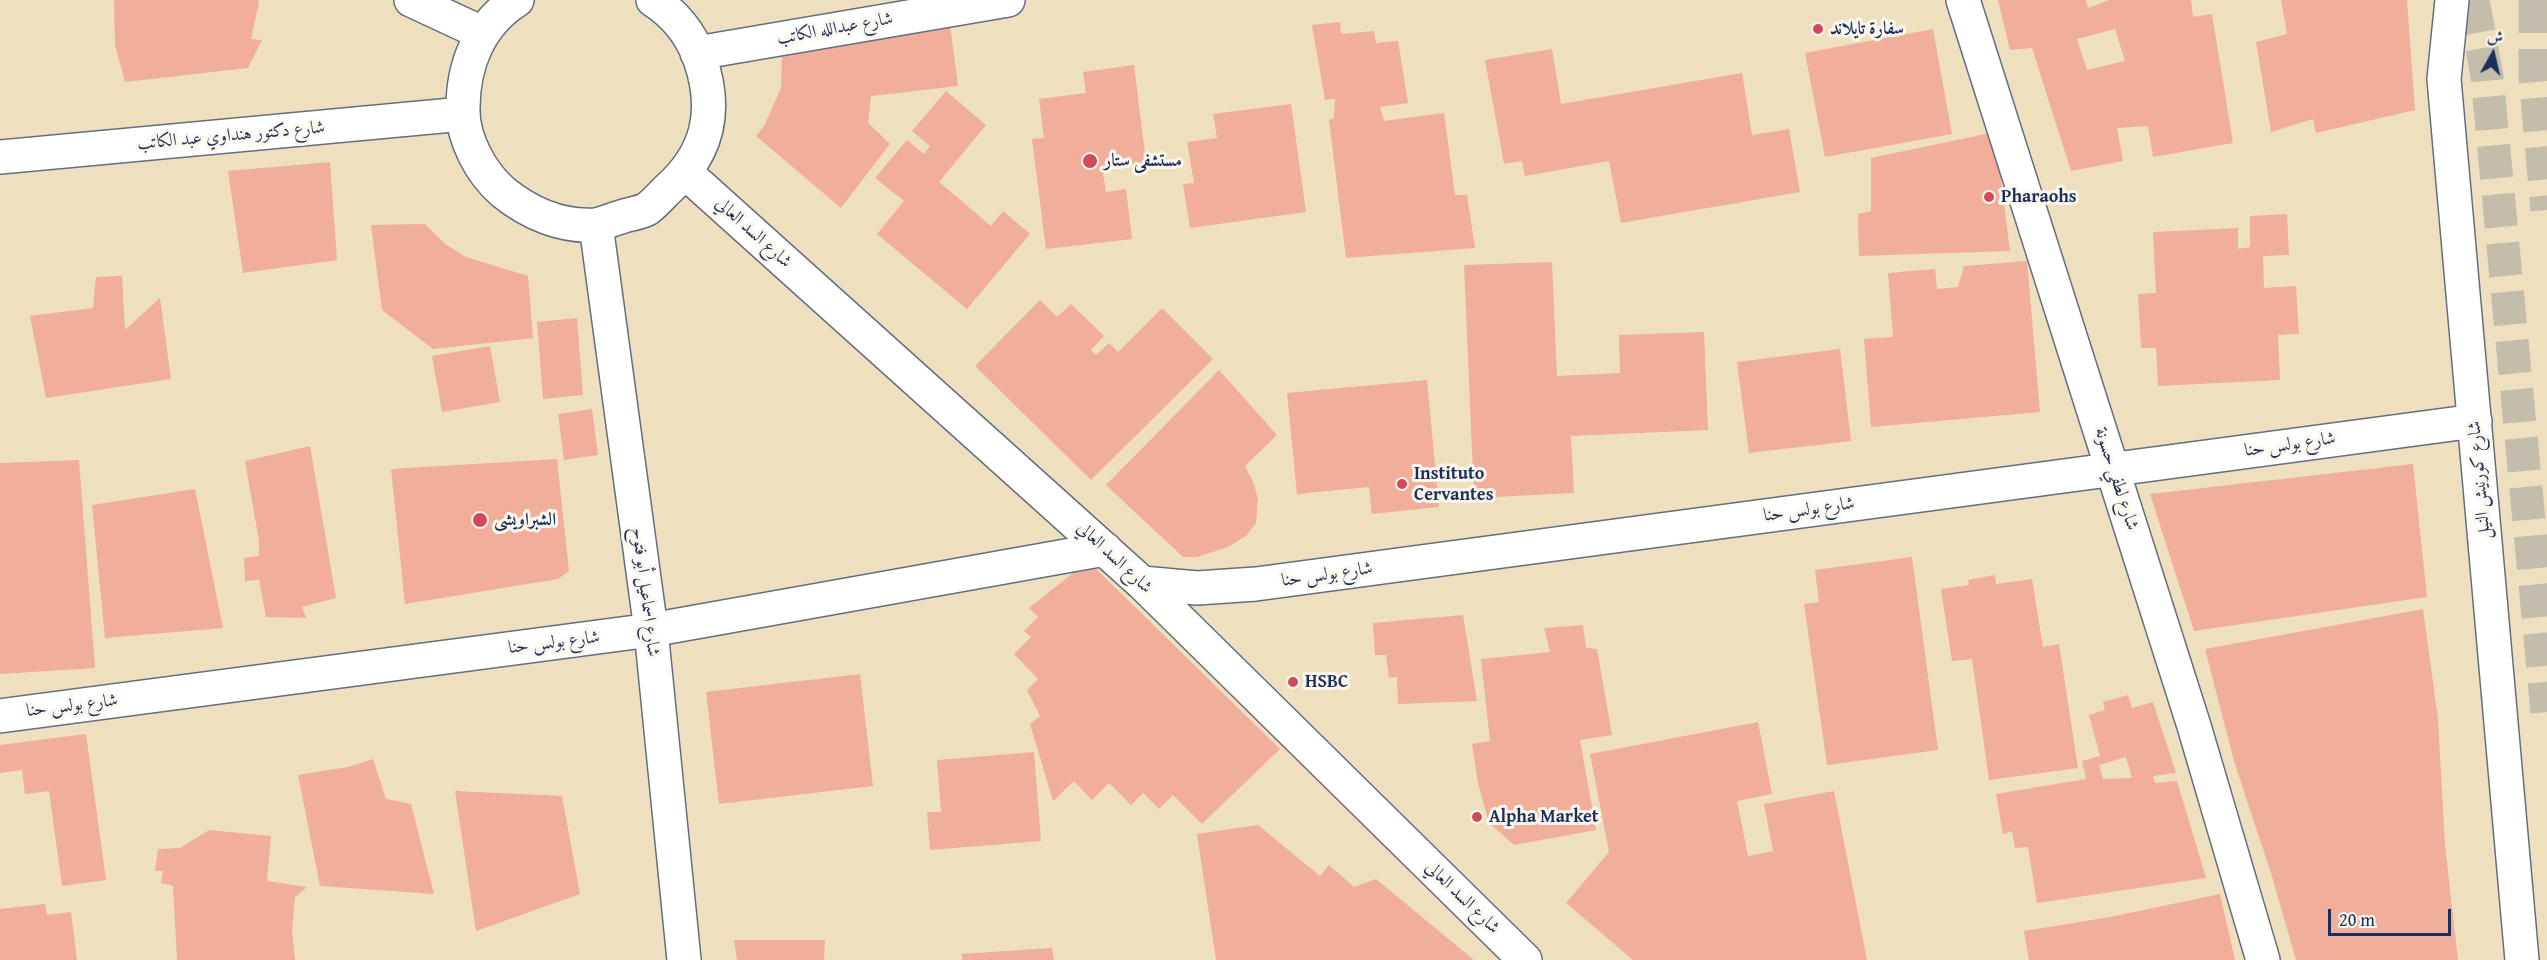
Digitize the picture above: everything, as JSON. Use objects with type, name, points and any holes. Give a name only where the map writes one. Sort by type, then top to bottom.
[{"type":"street","points":[[411,0],[482,33]]},
{"type":"street","points":[[517,0],[504,8],[482,33],[470,58],[463,86],[463,114],[472,151],[493,183],[522,207],[558,221],[596,225],[647,209],[686,173],[702,145],[709,113],[707,80],[694,42],[670,11],[653,0]]},
{"type":"street","name":"شارع عبدالله الكاتب","points":[[697,52],[1008,0]]},
{"type":"street","name":"شارع لطفي حسونة","points":[[1964,0],[2194,726],[2264,960]]},
{"type":"street","name":"شارع كورنيش النيل","points":[[2452,0],[2444,79],[2522,960]]},
{"type":"street","name":"شارع دكتور هنداوي عبد الكاتب","points":[[0,157],[463,114]]},
{"type":"street","name":"شارع السد العالي","points":[[686,173],[1142,583],[1525,960]]},
{"type":"street","name":"شارع اسماعيل أبو فتوح","points":[[596,225],[651,630],[684,960]]},
{"type":"street","name":"شارع بولس حنا","points":[[1142,583],[1197,588],[1256,584],[2475,421]]},
{"type":"street","name":"شارع بولس حنا","points":[[0,716],[651,630],[1105,549]]},
{"type":"building","points":[[114,0],[258,0],[251,39],[262,40],[248,68],[125,82],[115,45]]},
{"type":"building","points":[[1998,0],[2086,0],[2088,8],[2109,0],[2191,0],[2193,17],[2212,14],[2233,143],[2153,157],[2148,126],[2117,128],[2123,161],[2071,171],[2032,48],[2010,50]],"holes":[[[2115,29],[2125,61],[2087,70],[2077,39]]]},
{"type":"building","points":[[2281,0],[2407,0],[2415,110],[2316,133],[2313,119],[2271,132],[2256,42],[2287,34]]},
{"type":"building","points":[[1340,22],[1341,34],[1374,31],[1376,43],[1398,41],[1408,103],[1380,107],[1384,121],[1444,113],[1455,195],[1467,195],[1475,248],[1346,258],[1329,120],[1334,118],[1335,99],[1325,100],[1312,25]]},
{"type":"building","points":[[950,25],[958,86],[871,96],[868,123],[890,144],[841,208],[756,136],[764,126],[781,88],[782,49]]},
{"type":"building","points":[[1933,29],[1952,134],[1825,157],[1805,53]]},
{"type":"building","points":[[1552,49],[1561,104],[1742,73],[1752,135],[1789,129],[1800,192],[1621,223],[1609,161],[1525,176],[1522,161],[1504,164],[1485,60]]},
{"type":"building","points":[[1134,65],[1146,162],[1102,167],[1106,192],[1126,189],[1132,239],[1046,249],[1032,139],[1044,138],[1039,99],[1086,93],[1083,72]]},
{"type":"building","points":[[946,91],[986,125],[939,182],[991,226],[1003,211],[1030,234],[967,309],[877,234],[904,201],[875,178],[907,140],[924,154],[930,146],[912,131]]},
{"type":"building","points":[[1291,104],[1306,212],[1190,228],[1183,184],[1194,183],[1187,142],[1217,138],[1213,114]]},
{"type":"building","points":[[1995,132],[2010,251],[1859,256],[1858,214],[1871,211],[1871,158]]},
{"type":"building","points":[[330,162],[337,260],[243,273],[228,171]]},
{"type":"building","points":[[2287,214],[2289,255],[2263,256],[2264,288],[2296,286],[2299,334],[2278,335],[2280,380],[2158,386],[2156,348],[2141,348],[2138,294],[2156,293],[2153,232],[2238,228],[2238,249],[2250,247],[2250,216]]},
{"type":"building","points":[[425,224],[445,244],[466,257],[528,276],[533,338],[433,349],[382,310],[371,225]]},
{"type":"building","points":[[2027,261],[2040,412],[1871,427],[1864,339],[1893,337],[1888,273],[1935,269],[1937,289],[1958,287],[1964,266]]},
{"type":"building","points":[[1552,262],[1557,376],[1620,373],[1619,335],[1704,332],[1708,430],[1571,436],[1574,493],[1474,498],[1464,265]]},
{"type":"building","points":[[122,276],[125,330],[160,298],[171,379],[46,398],[30,316],[93,308],[96,277]]},
{"type":"building","points":[[1040,300],[1057,317],[1071,304],[1104,336],[1091,350],[1096,355],[1109,343],[1118,352],[1162,308],[1213,359],[1091,480],[975,366]]},
{"type":"building","points":[[577,318],[583,395],[543,399],[537,322]]},
{"type":"building","points":[[490,346],[500,402],[442,412],[432,356]]},
{"type":"building","points":[[1840,349],[1851,441],[1749,453],[1737,362]]},
{"type":"building","points":[[1219,370],[1277,435],[1245,466],[1254,484],[1258,500],[1256,523],[1246,536],[1228,547],[1197,557],[1183,557],[1106,485]]},
{"type":"building","points":[[1427,380],[1439,507],[1372,514],[1369,487],[1297,494],[1287,393]]},
{"type":"building","points":[[592,409],[598,455],[564,460],[558,414]]},
{"type":"building","points":[[310,446],[336,598],[302,607],[306,618],[266,617],[259,580],[245,581],[244,558],[259,556],[259,541],[245,461]]},
{"type":"building","name":"الشبراويشى","points":[[557,459],[569,571],[558,579],[405,604],[391,469]]},
{"type":"building","points":[[79,460],[95,668],[0,674],[0,463]]},
{"type":"building","points":[[2413,464],[2427,597],[2194,631],[2150,494]]},
{"type":"building","points":[[195,489],[223,628],[105,638],[92,505]]},
{"type":"building","points":[[1912,557],[1938,750],[1827,765],[1804,604],[1819,602],[1815,570]]},
{"type":"building","points":[[1088,561],[1280,749],[1202,824],[1173,795],[1159,809],[1143,793],[1131,805],[1109,783],[1092,800],[1074,781],[1053,801],[1030,724],[1040,716],[1027,690],[1038,679],[1014,654],[1031,637],[1024,631],[1038,617],[1029,608]]},
{"type":"building","points":[[1995,575],[1996,584],[2032,579],[2043,647],[2059,644],[2078,768],[1989,780],[1972,659],[1952,661],[1941,589],[1969,585],[1968,580]]},
{"type":"building","points":[[2423,609],[2438,719],[2445,845],[2458,960],[2296,960],[2271,873],[2234,761],[2205,649]]},
{"type":"building","points":[[1463,615],[1477,701],[1398,704],[1397,677],[1389,678],[1386,655],[1375,655],[1373,623]]},
{"type":"building","points":[[1583,625],[1586,648],[1597,649],[1612,735],[1580,740],[1596,830],[1514,845],[1489,823],[1478,783],[1472,744],[1490,741],[1481,659],[1550,652],[1544,628]]},
{"type":"building","points":[[860,674],[873,786],[719,804],[706,692]]},
{"type":"building","points":[[2128,695],[2132,708],[2153,702],[2176,773],[2153,776],[2155,783],[2177,781],[2206,878],[2037,903],[2028,847],[2015,848],[2012,831],[2003,834],[1996,794],[2086,779],[2082,761],[2100,756],[2089,715],[2105,710],[2103,702]],"holes":[[[2126,757],[2132,778],[2103,779],[2099,765]]]},
{"type":"building","points":[[1758,722],[1772,794],[1737,801],[1748,856],[1773,851],[1764,804],[1834,791],[1867,960],[1633,960],[1566,903],[1609,852],[1590,754]]},
{"type":"building","points":[[86,734],[106,880],[62,886],[49,791],[25,794],[22,770],[0,773],[0,745]]},
{"type":"building","points":[[1034,752],[1041,841],[930,850],[927,812],[941,812],[937,760]]},
{"type":"building","points":[[373,759],[386,799],[411,804],[434,894],[320,886],[298,775],[348,767]]},
{"type":"building","points":[[455,791],[562,796],[580,894],[476,931]]},
{"type":"building","points":[[1258,825],[1320,876],[1329,865],[1354,887],[1376,879],[1474,960],[1216,960],[1197,834]]},
{"type":"building","points":[[209,830],[271,836],[267,881],[307,887],[295,897],[292,931],[295,960],[177,960],[173,886],[161,883],[163,871],[155,871],[158,849],[180,848]]},
{"type":"building","points":[[2220,894],[2235,960],[2029,960],[2024,931],[2110,917]]},
{"type":"building","points":[[45,904],[47,915],[71,912],[77,960],[0,960],[0,909]]},
{"type":"building","points":[[734,940],[825,940],[824,960],[737,960]]},
{"type":"building","points":[[1052,948],[1054,960],[963,960],[961,954]]},
{"type":"tunnel","points":[[2473,0],[2487,76],[2547,712]]},
{"type":"tunnel","points":[[2535,0],[2535,75],[2547,210]]},
{"type":"place","name":"سفارة تايلاند","points":[[1818,29]]},
{"type":"place","name":"مستشفى ستار","points":[[1090,161]]},
{"type":"place","name":"Pharaohs","points":[[1989,197]]},
{"type":"place","name":"Instituto Cervantes","points":[[1402,484]]},
{"type":"place","name":"الشبراويشى","points":[[480,520]]},
{"type":"place","name":"HSBC","points":[[1293,682]]},
{"type":"place","name":"Alpha Market","points":[[1477,817]]}]
